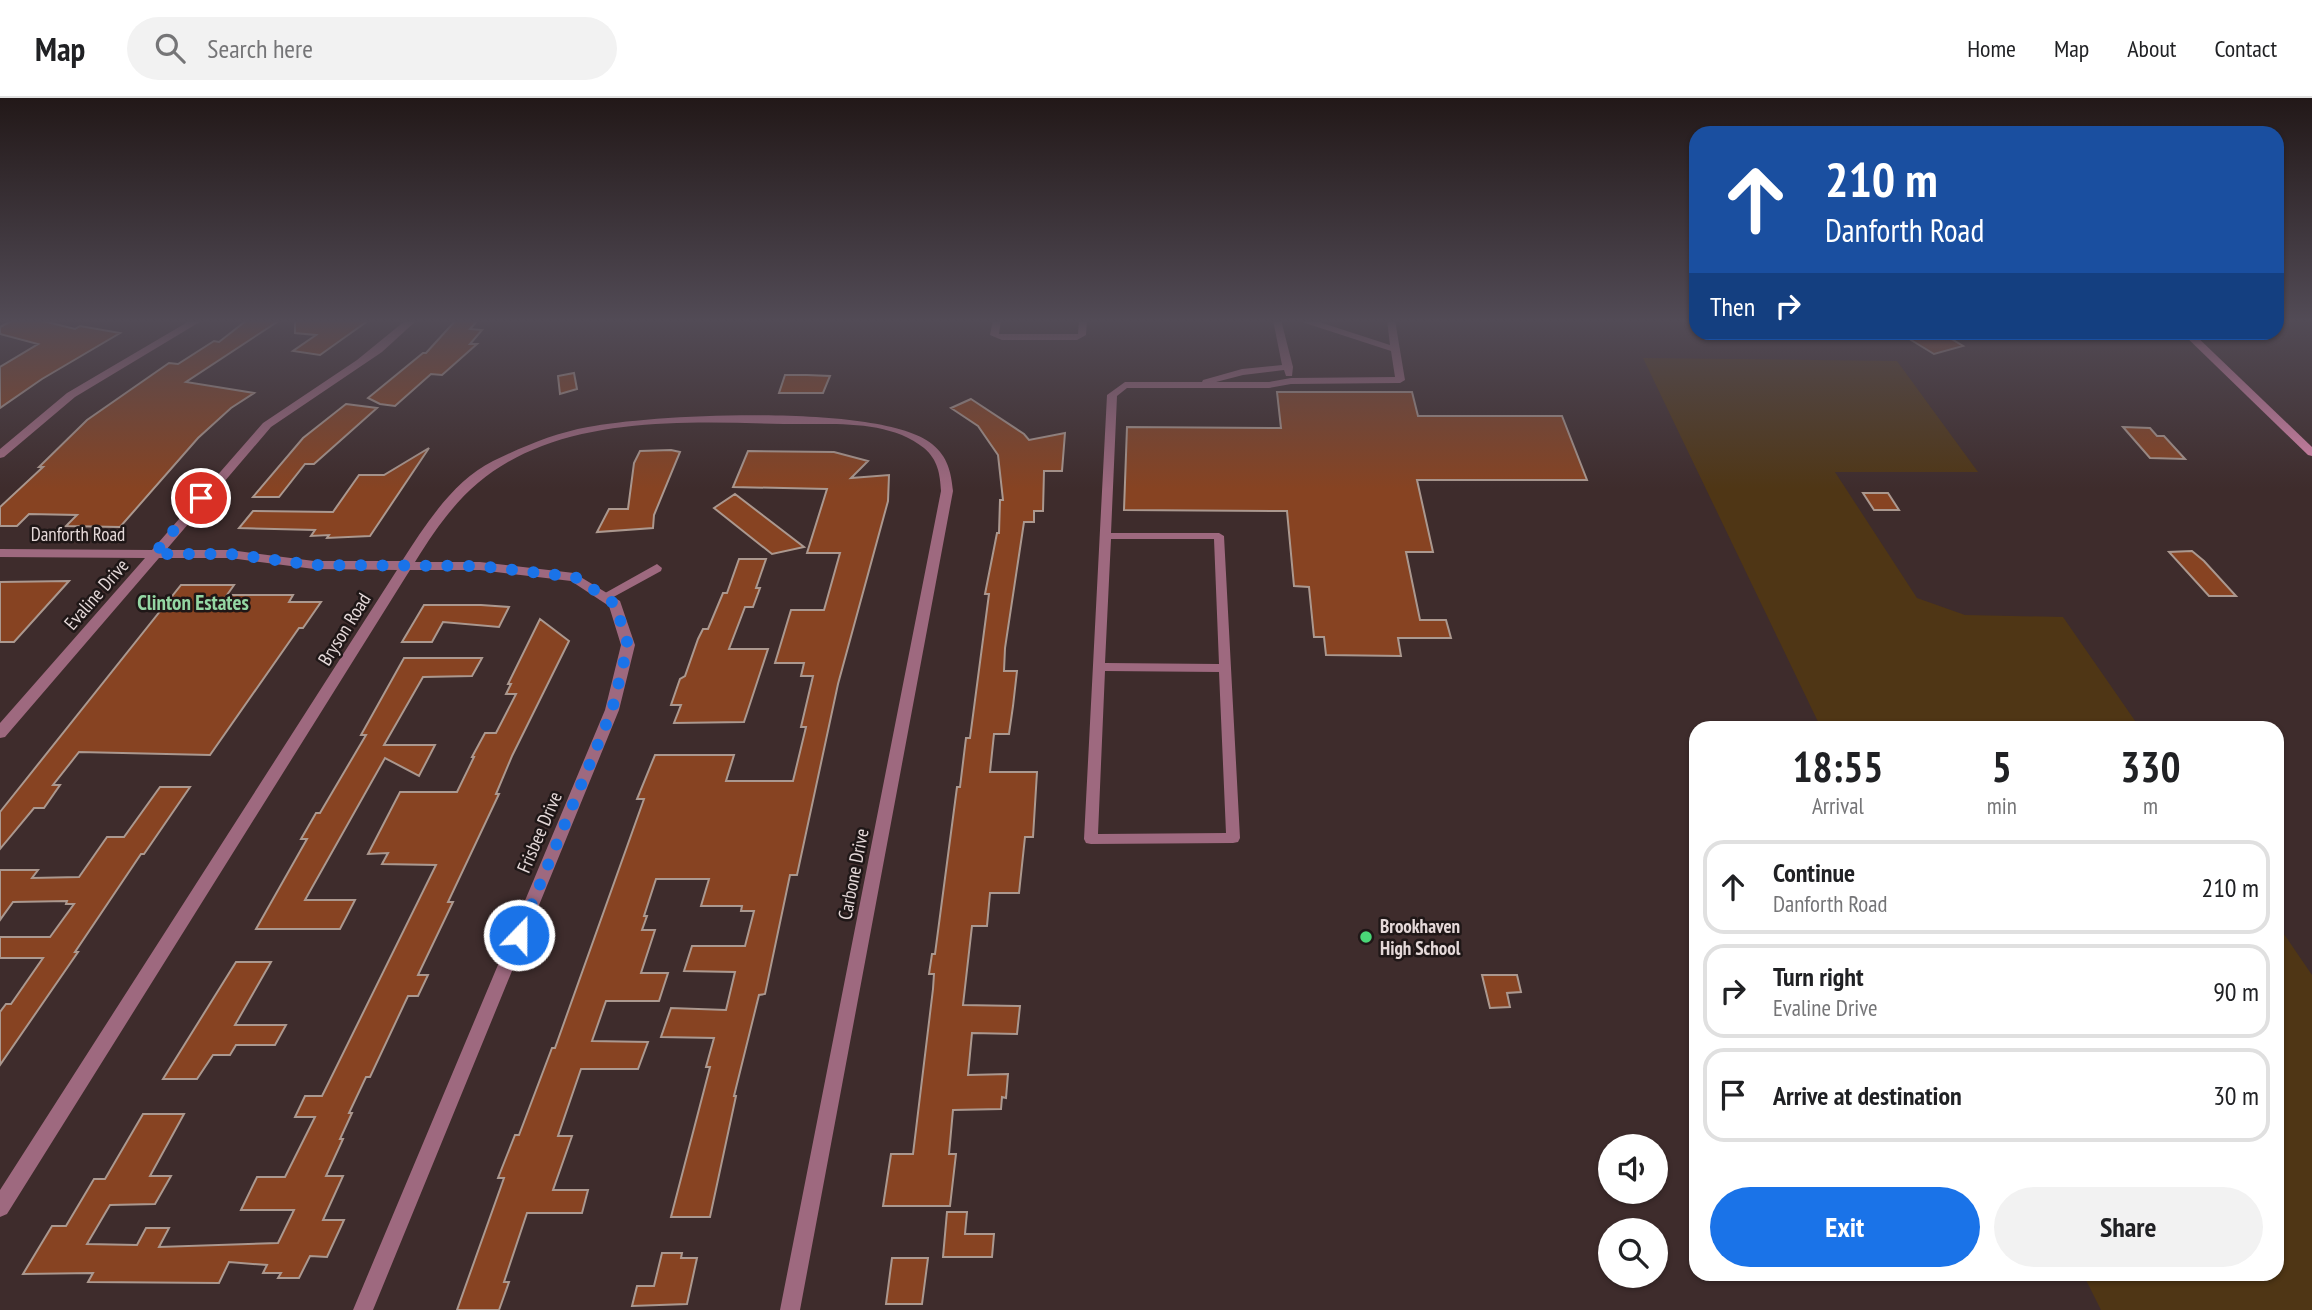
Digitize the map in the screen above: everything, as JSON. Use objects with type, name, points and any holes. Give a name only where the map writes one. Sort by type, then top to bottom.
[{"type":"main road","points":[[2232,377],[2312,453]]},
{"type":"street","points":[[0,455],[71,395],[102,377]]},
{"type":"street","name":"Evaline Drive","points":[[0,733],[267,425],[338,377]]},
{"type":"street","name":"Bryson Road","points":[[0,1207],[432,524],[456,494],[487,470],[517,454],[569,434],[616,424],[658,421],[847,422],[903,432],[932,449]]},
{"type":"street","name":"Carbone Drive","points":[[790,1310],[947,491],[945,468],[932,449]]},
{"type":"street","name":"Danforth Road","points":[[0,553],[230,554],[314,565],[407,566]]},
{"type":"street","name":"Frisbee Drive","points":[[363,1310],[612,710],[628,645],[615,604],[575,577],[480,566],[407,566]]},
{"type":"lane","points":[[1197,385],[1226,377]]},
{"type":"lane","points":[[1289,377],[1290,381]]},
{"type":"lane","points":[[1106,536],[1219,536],[1233,838],[1091,839],[1111,395],[1125,385],[1269,385],[1290,381],[1400,380],[1399,377]]},
{"type":"lane","points":[[604,597],[657,568]]},
{"type":"lane","points":[[1100,667],[1225,668]]},
{"type":"shaded area","points":[[1652,377],[1908,377],[1978,472],[1835,472],[1917,598],[1965,615],[2063,617],[2135,721],[1818,721]]},
{"type":"shaded area","points":[[2284,934],[2312,975],[2312,1310],[2101,1310],[2086,1281],[2284,1281]]},
{"type":"building","points":[[0,377],[46,377],[42,379],[0,408]]},
{"type":"building","points":[[149,377],[194,377],[186,382],[254,393],[231,408],[198,438],[120,527],[66,526],[77,515],[29,514],[17,526],[0,526],[0,507],[43,467],[39,467],[87,420]]},
{"type":"building","points":[[394,377],[428,377],[395,406],[380,404],[368,398]]},
{"type":"building","points":[[558,377],[575,377],[577,389],[560,394]]},
{"type":"building","points":[[784,377],[830,377],[823,393],[779,393]]},
{"type":"building","points":[[1277,392],[1412,392],[1418,416],[1562,416],[1587,480],[1417,480],[1433,552],[1406,552],[1420,620],[1446,620],[1451,638],[1398,638],[1401,656],[1326,655],[1324,637],[1314,637],[1309,587],[1294,586],[1287,511],[1124,510],[1127,427],[1281,428]]},
{"type":"building","points":[[971,399],[1029,440],[1065,433],[1062,471],[1044,471],[1043,511],[1034,511],[1034,522],[1024,522],[1005,648],[1004,671],[1017,671],[1013,706],[1009,734],[994,734],[990,772],[1037,772],[1033,837],[1025,837],[1019,893],[990,893],[987,926],[972,926],[963,1005],[1020,1006],[1017,1034],[972,1033],[968,1075],[1008,1074],[1006,1098],[1002,1097],[1001,1109],[953,1110],[949,1154],[956,1154],[950,1206],[883,1206],[891,1154],[913,1154],[933,989],[934,974],[929,974],[932,954],[935,954],[957,787],[960,787],[966,738],[970,738],[989,594],[985,594],[999,533],[1000,500],[1003,500],[998,455],[978,426],[951,408]]},
{"type":"building","points":[[346,404],[377,408],[314,464],[305,464],[279,497],[253,497],[303,438]]},
{"type":"building","points":[[2123,427],[2150,428],[2157,436],[2164,436],[2185,459],[2150,458]]},
{"type":"building","points":[[429,448],[370,536],[327,538],[329,535],[311,536],[315,530],[239,528],[253,511],[333,512],[359,475],[384,475]]},
{"type":"building","points":[[640,451],[680,452],[654,515],[653,528],[597,532],[609,509],[628,509],[634,463]]},
{"type":"building","points":[[748,451],[834,452],[868,461],[851,478],[889,475],[888,501],[838,684],[797,875],[790,875],[765,994],[759,995],[734,1096],[710,1217],[671,1217],[710,1067],[706,1067],[714,1038],[661,1037],[671,1008],[726,1010],[735,972],[684,971],[692,946],[745,946],[754,911],[741,911],[742,906],[701,906],[709,879],[656,879],[642,930],[655,930],[641,973],[668,973],[659,1001],[606,1001],[592,1041],[648,1042],[638,1069],[581,1069],[558,1136],[572,1136],[553,1190],[588,1190],[582,1213],[527,1213],[504,1282],[509,1282],[499,1310],[457,1310],[504,1178],[498,1178],[515,1135],[519,1135],[552,1048],[555,1048],[644,799],[637,799],[655,755],[734,755],[726,781],[793,781],[806,727],[801,727],[813,676],[801,676],[804,663],[775,663],[791,610],[824,610],[840,553],[807,553],[827,489],[733,487]]},
{"type":"building","points":[[1863,493],[1888,493],[1899,510],[1874,510]]},
{"type":"building","points":[[735,494],[804,547],[772,554],[714,508]]},
{"type":"building","points":[[2192,551],[2236,596],[2209,596],[2169,552]]},
{"type":"building","points":[[739,559],[766,559],[753,607],[745,607],[729,649],[768,649],[744,722],[674,723],[681,705],[671,705],[680,679],[685,676],[703,629],[708,629],[723,593],[727,593]]},
{"type":"building","points":[[69,581],[14,642],[0,642],[0,582]]},
{"type":"building","points":[[181,585],[234,585],[227,595],[293,595],[289,602],[321,602],[303,628],[299,628],[210,755],[79,752],[53,785],[60,785],[44,808],[34,808],[0,849],[0,812]]},
{"type":"building","points":[[424,605],[509,607],[499,627],[443,622],[432,642],[402,642]]},
{"type":"building","points":[[540,619],[569,641],[512,756],[496,794],[499,794],[448,902],[453,902],[418,975],[428,975],[418,996],[408,996],[370,1077],[366,1077],[349,1113],[352,1113],[340,1139],[343,1139],[326,1176],[343,1176],[323,1220],[344,1220],[327,1257],[310,1256],[299,1278],[278,1278],[281,1273],[263,1273],[267,1265],[229,1262],[219,1283],[88,1282],[93,1273],[23,1274],[52,1226],[66,1226],[94,1179],[105,1179],[143,1114],[184,1114],[150,1176],[171,1176],[155,1204],[110,1205],[87,1244],[137,1245],[146,1228],[169,1228],[159,1247],[278,1243],[294,1210],[241,1210],[257,1177],[285,1177],[315,1117],[295,1117],[305,1096],[322,1096],[436,865],[382,864],[388,853],[368,854],[400,792],[457,792],[485,733],[496,733],[516,694],[506,694],[511,684],[508,684]]},
{"type":"building","points":[[404,658],[482,658],[472,676],[423,677],[384,745],[435,745],[419,776],[385,758],[305,900],[355,900],[340,929],[256,929],[307,839],[301,839],[316,813],[320,813],[366,735],[361,735]]},
{"type":"building","points":[[160,787],[190,787],[144,854],[141,854],[0,1065],[0,1012],[6,1004],[11,1004],[43,958],[0,958],[0,937],[50,937],[74,904],[66,904],[67,901],[13,902],[0,920],[0,870],[38,870],[32,878],[79,877],[107,837],[124,837]]},
{"type":"building","points":[[236,962],[271,962],[235,1025],[286,1025],[275,1045],[236,1045],[230,1055],[213,1055],[197,1079],[163,1079]]},
{"type":"building","points":[[1482,975],[1517,975],[1521,992],[1507,993],[1510,1007],[1490,1008]]},
{"type":"building","points":[[947,1212],[967,1212],[965,1234],[994,1234],[992,1257],[943,1257]]},
{"type":"building","points":[[662,1253],[682,1253],[681,1258],[697,1258],[687,1304],[632,1306],[637,1286],[654,1286]]},
{"type":"building","points":[[892,1258],[928,1258],[922,1304],[886,1304]]},
{"type":"place","name":"Brookhaven High School","points":[[1366,937]]},
{"type":"district","name":"Clinton Estates","points":[[193,602]]},
{"type":"route","points":[[201,498],[154,554],[230,554],[314,565],[480,566],[575,577],[615,604],[628,645],[612,710],[519,935]]}]
